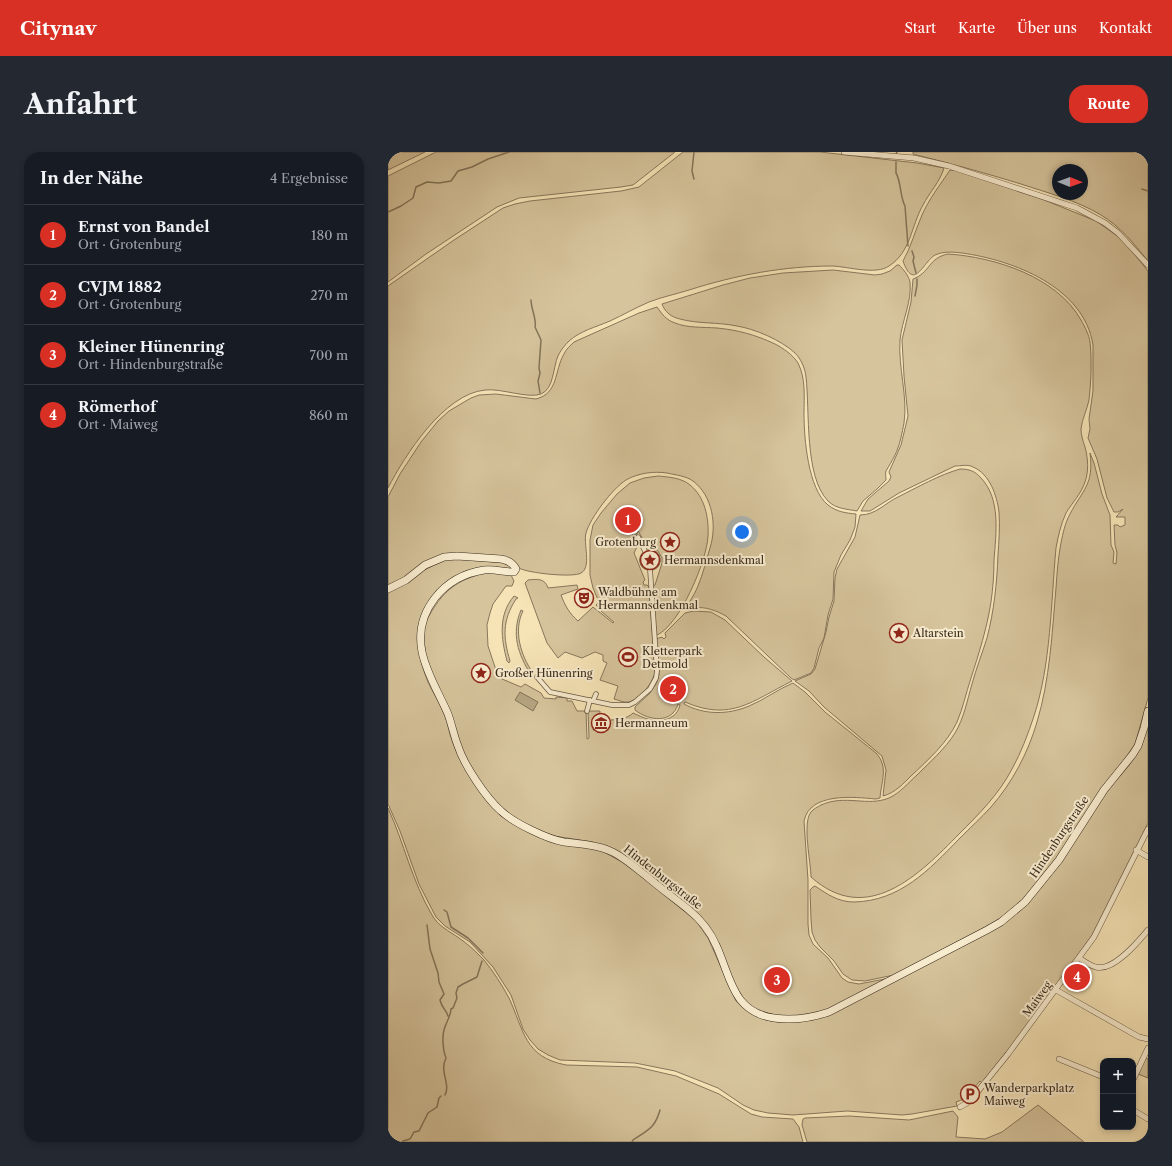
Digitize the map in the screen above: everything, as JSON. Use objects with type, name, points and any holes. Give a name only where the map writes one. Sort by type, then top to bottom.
[{"type":"main road","name":"Hindenburgstraße","points":[[388,589],[406,580],[425,565],[440,558],[450,556],[503,560],[513,565],[516,570],[513,572],[496,569],[481,571],[453,581],[435,598],[429,607],[422,624],[420,640],[425,664],[448,715],[465,763],[492,802],[512,820],[557,840],[595,846],[613,852],[625,859],[690,910],[706,927],[715,942],[732,986],[740,1000],[751,1011],[766,1017],[801,1019],[813,1018],[829,1012],[987,930],[1016,911],[1041,884],[1059,860],[1104,790],[1133,754],[1138,746],[1148,711]]},
{"type":"street","points":[[844,152],[914,158],[949,166],[1077,208],[1105,222],[1118,233],[1148,265]]},
{"type":"street","points":[[631,525],[646,553]]},
{"type":"street","points":[[628,532],[638,537]]},
{"type":"street","points":[[652,552],[656,555],[658,560],[650,569],[644,565],[642,559],[646,553],[652,552]]},
{"type":"street","points":[[537,676],[550,692],[612,705],[631,706],[647,692],[656,682],[658,671],[651,603],[650,569]]},
{"type":"street","points":[[587,711],[596,694]]},
{"type":"street","name":"Maiweg","points":[[960,1107],[967,1103],[987,1081],[1094,937],[1136,850],[1148,829]]},
{"type":"street","points":[[1136,850],[1148,857]]},
{"type":"street","points":[[1079,958],[1097,968],[1107,966],[1118,960],[1130,950],[1148,930]]},
{"type":"street","points":[[1056,990],[1139,1037],[1148,1039]]},
{"type":"street","points":[[1136,1074],[1148,1048]]},
{"type":"street","points":[[1058,1059],[1100,1076]]},
{"type":"street","points":[[1136,1112],[1148,1119]]},
{"type":"shaded area","points":[[388,152],[425,152],[388,170]]},
{"type":"shaded area","points":[[436,152],[675,152],[633,185],[519,198],[497,207],[426,254],[388,282],[388,176]]},
{"type":"shaded area","points":[[683,152],[820,152],[917,163],[944,168],[940,178],[919,213],[910,238],[902,254],[884,269],[862,270],[833,266],[815,266],[760,272],[724,280],[649,302],[583,332],[569,341],[558,356],[551,383],[541,394],[529,395],[499,390],[485,390],[470,394],[455,402],[441,414],[415,444],[395,474],[388,488],[388,286],[503,208],[530,201],[621,191],[639,187]]},
{"type":"shaded area","points":[[913,152],[1148,152],[1148,261],[1126,236],[1108,219],[1070,200],[1088,200],[1088,164],[1052,164],[1052,194],[967,168],[913,154]]},
{"type":"shaded area","points":[[950,170],[959,171],[1037,197],[1096,221],[1126,244],[1148,271],[1148,698],[1135,744],[1056,858],[1023,899],[1002,917],[987,926],[894,975],[865,981],[852,980],[843,974],[834,961],[815,940],[812,932],[810,890],[815,886],[828,895],[843,901],[854,902],[886,896],[900,890],[936,862],[999,798],[1024,756],[1037,722],[1048,673],[1061,543],[1068,517],[1089,480],[1091,464],[1090,453],[1110,515],[1111,545],[1114,552],[1113,563],[1116,564],[1117,553],[1114,525],[1118,525],[1120,527],[1125,525],[1125,517],[1116,517],[1123,509],[1118,512],[1114,512],[1107,498],[1097,459],[1088,438],[1093,391],[1093,345],[1087,325],[1076,307],[1061,292],[1043,280],[1003,262],[982,257],[959,253],[942,253],[935,255],[915,275],[911,274],[907,270],[903,261],[922,215],[931,198]]},
{"type":"shaded area","points":[[948,254],[985,260],[1023,272],[1041,281],[1057,292],[1070,305],[1081,320],[1087,331],[1091,357],[1089,400],[1081,429],[1087,456],[1087,473],[1081,490],[1066,513],[1059,535],[1056,548],[1050,633],[1040,696],[1032,723],[1012,769],[1001,787],[988,803],[927,865],[909,879],[891,890],[872,896],[852,897],[832,891],[811,877],[807,834],[808,817],[814,809],[830,802],[848,800],[873,801],[889,798],[904,788],[942,750],[955,733],[963,715],[987,638],[993,607],[998,565],[999,512],[992,486],[979,470],[964,465],[955,466],[899,493],[870,511],[861,511],[868,499],[889,481],[891,477],[889,472],[901,445],[908,416],[902,340],[911,302],[913,279],[923,273],[936,259]]},
{"type":"shaded area","points":[[899,265],[906,273],[910,282],[910,297],[900,340],[900,361],[905,403],[904,423],[897,451],[886,471],[886,480],[863,501],[857,511],[834,506],[828,501],[820,490],[815,476],[812,460],[805,370],[797,355],[783,344],[760,332],[744,327],[687,321],[671,315],[662,304],[750,278],[783,273],[833,270],[875,275],[890,271]]},
{"type":"shaded area","points":[[657,307],[672,322],[680,325],[717,328],[747,333],[775,344],[793,357],[801,369],[804,394],[806,449],[808,462],[816,487],[821,497],[828,505],[842,512],[856,514],[855,527],[834,572],[833,599],[828,615],[824,638],[819,648],[814,668],[811,673],[794,680],[726,616],[707,608],[685,610],[697,589],[703,572],[712,539],[713,521],[709,503],[700,487],[690,479],[677,475],[657,472],[641,474],[626,480],[609,496],[588,527],[585,537],[587,560],[586,566],[581,573],[560,575],[540,573],[519,568],[515,563],[458,554],[388,587],[388,497],[400,474],[421,442],[438,421],[449,411],[479,395],[496,394],[536,399],[543,396],[549,392],[552,387],[565,352],[574,342],[639,313]]},
{"type":"shaded area","points":[[960,469],[972,471],[981,478],[987,486],[992,496],[996,517],[994,576],[987,621],[963,706],[953,730],[937,750],[906,781],[895,790],[883,796],[886,770],[882,756],[824,707],[809,691],[795,681],[811,674],[815,669],[834,601],[837,569],[855,537],[860,515],[876,511],[893,499],[921,485],[944,474]]},
{"type":"shaded area","points":[[658,476],[675,478],[683,481],[695,490],[703,502],[707,515],[708,536],[703,560],[691,591],[675,619],[666,629],[657,635],[653,586],[655,585],[662,563],[662,558],[658,551],[644,541],[637,529],[639,527],[637,522],[631,518],[628,518],[628,520],[626,519],[625,529],[629,533],[631,532],[638,545],[634,553],[645,580],[643,582],[644,585],[649,587],[655,671],[646,690],[629,702],[614,699],[618,686],[600,680],[607,663],[603,661],[603,655],[595,652],[582,658],[565,652],[558,658],[547,643],[525,583],[528,580],[534,579],[545,582],[548,588],[577,585],[578,589],[561,595],[568,610],[575,618],[578,621],[593,607],[613,623],[614,622],[596,605],[599,602],[593,588],[590,575],[590,540],[593,525],[617,494],[630,483],[644,478]]},
{"type":"shaded area","points":[[449,558],[506,563],[513,568],[511,570],[489,567],[473,569],[459,574],[440,588],[430,599],[419,624],[419,652],[428,682],[447,721],[452,740],[459,757],[481,793],[496,812],[513,822],[602,851],[622,862],[659,890],[696,921],[708,938],[736,1001],[745,1009],[766,1020],[779,1022],[813,1020],[1003,924],[1035,895],[1060,863],[1106,793],[1135,757],[1141,746],[1148,726],[1148,823],[1092,935],[1025,1028],[982,1083],[980,1081],[964,1099],[956,1102],[957,1106],[912,1114],[902,1115],[847,1111],[793,1115],[754,1110],[743,1105],[718,1088],[675,1071],[635,1063],[560,1060],[538,1049],[523,1029],[511,995],[493,967],[470,942],[445,926],[436,917],[419,884],[400,831],[388,804],[388,592],[427,566]]},
{"type":"shaded area","points":[[486,573],[504,573],[511,575],[514,581],[512,586],[506,586],[493,604],[487,625],[488,646],[497,673],[502,679],[521,687],[525,684],[541,693],[544,698],[567,698],[567,701],[572,701],[577,711],[586,711],[587,739],[589,738],[588,711],[600,711],[599,717],[596,717],[593,730],[608,730],[611,720],[626,718],[633,713],[646,719],[653,720],[668,719],[676,714],[680,705],[678,704],[671,715],[660,719],[647,717],[635,710],[635,707],[650,693],[656,684],[659,675],[658,657],[660,655],[657,652],[656,639],[662,637],[664,639],[666,637],[665,633],[685,613],[694,611],[711,612],[725,620],[792,681],[753,702],[729,709],[716,710],[701,708],[685,702],[684,704],[692,708],[708,712],[733,711],[755,704],[793,683],[805,692],[825,712],[876,753],[880,758],[883,769],[880,798],[845,797],[824,801],[815,805],[808,812],[804,821],[808,880],[808,924],[809,935],[813,944],[828,958],[842,978],[848,982],[859,984],[885,979],[828,1010],[810,1015],[779,1016],[752,1009],[737,992],[716,939],[662,885],[593,842],[554,836],[534,828],[507,814],[501,809],[477,777],[462,751],[432,675],[425,651],[424,639],[426,621],[438,601],[455,585],[469,578]]},
{"type":"shaded area","points":[[514,596],[518,598],[511,607],[505,629],[506,644],[510,661],[509,663],[507,661],[503,644],[502,627],[505,611]]},
{"type":"shaded area","points":[[521,610],[523,611],[519,627],[520,643],[525,659],[533,673],[531,675],[519,652],[517,644],[517,627]]},
{"type":"shaded area","points":[[520,692],[538,702],[533,711],[515,700]]},
{"type":"shaded area","points":[[388,808],[419,889],[434,919],[448,931],[469,945],[484,960],[509,998],[527,1040],[533,1049],[541,1056],[566,1065],[637,1067],[676,1076],[719,1094],[751,1114],[762,1117],[793,1119],[799,1127],[803,1142],[388,1142]]},
{"type":"shaded area","points":[[1146,1058],[1148,1059],[1148,1078],[1138,1074]]},
{"type":"shaded area","points":[[1038,1105],[1084,1142],[807,1142],[802,1125],[803,1119],[805,1118],[849,1116],[909,1120],[953,1111],[958,1117],[956,1137],[985,1139],[1002,1132]]},
{"type":"waterway","points":[[388,212],[413,198],[416,187],[427,182],[439,183],[451,181],[458,171],[509,152]]},
{"type":"waterway","points":[[694,152],[692,171],[694,179]]},
{"type":"waterway","points":[[896,162],[896,173],[905,206],[908,246]]},
{"type":"waterway","points":[[1142,189],[1148,191]]},
{"type":"waterway","points":[[912,251],[916,273]]},
{"type":"waterway","points":[[915,296],[917,279]]},
{"type":"waterway","points":[[531,300],[535,327],[541,340],[540,373],[538,381],[540,393]]},
{"type":"waterway","points":[[444,910],[447,912],[451,927],[468,938],[483,953]]},
{"type":"waterway","points":[[427,925],[430,949],[438,973],[439,982],[444,994],[440,1000],[448,1016]]},
{"type":"waterway","points":[[445,1095],[447,1087],[444,1073],[444,1063],[446,1058],[443,1044],[444,1030],[451,1009],[453,1008],[457,998],[456,993],[458,987],[477,977],[482,961]]},
{"type":"waterway","points":[[402,1142],[410,1139],[414,1132],[419,1131],[428,1113],[437,1107],[441,1096]]},
{"type":"waterway","points":[[632,1142],[653,1125],[660,1110]]},
{"type":"place","name":"Ernst von Bandel","points":[[628,520]]},
{"type":"place","name":"Grotenburg","points":[[670,542]]},
{"type":"place","name":"Hermannsdenkmal","points":[[650,560]]},
{"type":"place","name":"Waldbühne am Hermannsdenkmal","points":[[584,598]]},
{"type":"place","name":"Altarstein","points":[[899,633]]},
{"type":"place","name":"Kletterpark Detmold","points":[[628,657]]},
{"type":"place","name":"Großer Hünenring","points":[[481,673]]},
{"type":"place","name":"CVJM 1882","points":[[673,689]]},
{"type":"place","name":"Hermanneum","points":[[601,723]]},
{"type":"place","name":"Römerhof","points":[[1077,977]]},
{"type":"place","name":"Kleiner Hünenring","points":[[777,980]]},
{"type":"place","name":"Wanderparkplatz Maiweg","points":[[970,1094]]}]
